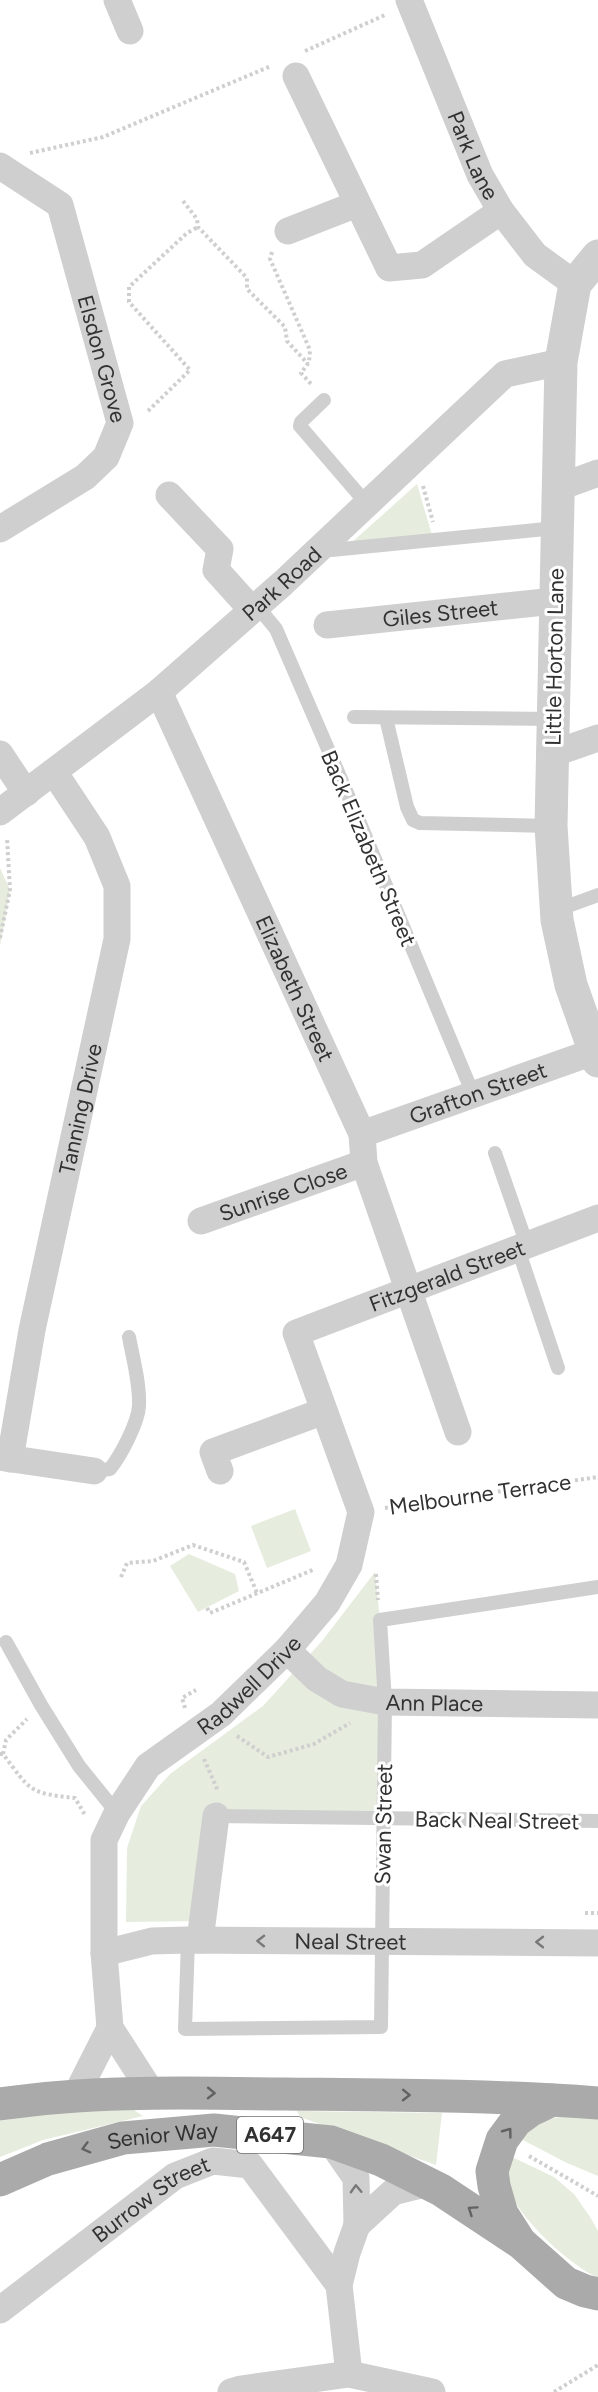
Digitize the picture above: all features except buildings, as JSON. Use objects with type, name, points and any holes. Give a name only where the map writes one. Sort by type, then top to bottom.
[{"type":"main road","name":"Senior Way","points":[[0,2104],[76,2095],[152,2093],[445,2096],[598,2103]]},
{"type":"main road","name":"Senior Way","points":[[521,2243],[502,2214],[492,2171],[502,2140],[516,2121],[552,2100]]},
{"type":"main road","name":"Senior Way","points":[[0,2180],[64,2154],[123,2138],[214,2130],[331,2142],[381,2160],[429,2183],[521,2243],[566,2283],[598,2294]]},
{"type":"main road","name":"A647","points":[[566,2283],[598,2315]]},
{"type":"street","points":[[117,0],[130,31]]},
{"type":"street","name":"Park Lane","points":[[410,2],[480,176],[501,211],[536,255],[575,284]]},
{"type":"street","points":[[288,65],[389,268],[422,265],[501,211]]},
{"type":"street","name":"Elsdon Grove","points":[[0,529],[85,477],[106,457],[120,423],[60,205],[11,161]]},
{"type":"street","points":[[288,231],[357,204]]},
{"type":"street","name":"Little Horton Lane","points":[[595,1057],[571,985],[557,910],[551,826],[554,601],[561,362],[575,284],[598,256]]},
{"type":"street","name":"Park Road","points":[[1,812],[159,692],[255,608],[505,374],[561,362]]},
{"type":"street","points":[[557,488],[598,473]]},
{"type":"street","points":[[169,495],[220,549],[216,570],[255,608]]},
{"type":"street","name":"Giles Street","points":[[327,625],[554,601]]},
{"type":"street","name":"Elizabeth Street","points":[[159,692],[362,1134],[364,1163],[458,1432]]},
{"type":"street","points":[[552,754],[598,738]]},
{"type":"street","points":[[0,754],[26,793]]},
{"type":"street","name":"Tanning Drive","points":[[5,1458],[117,939],[117,886],[97,837],[54,772]]},
{"type":"street","name":"Grafton Street","points":[[362,1134],[473,1094],[595,1057]]},
{"type":"street","name":"Sunrise Close","points":[[201,1221],[364,1163]]},
{"type":"street","name":"Fitzgerald Street","points":[[324,1411],[296,1334],[598,1218]]},
{"type":"street","points":[[220,1471],[213,1452],[324,1411],[361,1512]]},
{"type":"street","points":[[5,1458],[94,1471]]},
{"type":"street","name":"Radwell Drive","points":[[152,2093],[110,2028],[104,1953],[104,1840],[117,1813],[148,1766],[221,1714],[287,1650],[327,1603],[349,1564],[361,1512]]},
{"type":"street","name":"Ann Place","points":[[287,1650],[317,1679],[342,1694],[385,1702],[598,1705]]},
{"type":"street","points":[[194,1940],[223,1816]]},
{"type":"street","name":"Neal Street","points":[[104,1953],[152,1941],[194,1940],[598,1943]]},
{"type":"street","points":[[76,2095],[110,2028]]},
{"type":"street","points":[[331,2142],[356,2178],[357,2225],[346,2253],[339,2285],[349,2374]]},
{"type":"street","name":"Burrow Street","points":[[0,2310],[175,2176],[213,2161],[250,2165],[339,2285]]},
{"type":"street","points":[[357,2225],[393,2193],[429,2183]]},
{"type":"street","points":[[231,2392],[349,2374],[432,2392]]},
{"type":"lane","points":[[324,400],[301,422],[300,426],[368,504]]},
{"type":"lane","points":[[316,551],[556,528]]},
{"type":"lane","name":"Back Elizabeth Street","points":[[255,608],[276,629],[473,1094]]},
{"type":"lane","points":[[354,717],[553,719]]},
{"type":"lane","points":[[386,718],[407,807],[413,820],[420,823],[551,826]]},
{"type":"lane","points":[[557,910],[598,895]]},
{"type":"lane","points":[[495,1153],[558,1368]]},
{"type":"lane","points":[[94,1471],[110,1469],[122,1454],[139,1408],[138,1387],[129,1337]]},
{"type":"lane","name":"Swan Street","points":[[194,1940],[185,2029],[381,2028],[385,1702],[380,1620],[598,1587]]},
{"type":"lane","points":[[6,1642],[79,1766],[117,1813]]},
{"type":"lane","name":"Back Neal Street","points":[[223,1816],[598,1821]]},
{"type":"path","points":[[11,161],[103,137],[288,65],[410,2]]},
{"type":"path","points":[[183,201],[197,219],[198,227],[247,278],[248,289],[285,327],[287,341],[308,364]]},
{"type":"path","points":[[148,411],[190,370],[129,302],[129,287],[187,233],[198,227]]},
{"type":"path","points":[[288,231],[284,237],[275,242],[270,259],[310,350],[308,364],[301,373],[324,400]]},
{"type":"path","points":[[416,459],[439,540]]},
{"type":"path","points":[[0,938],[10,890],[9,849],[1,812]]},
{"type":"path","name":"Melbourne Terrace","points":[[361,1512],[598,1477]]},
{"type":"path","points":[[121,1577],[127,1563],[153,1561],[193,1545],[244,1562],[257,1593]]},
{"type":"path","points":[[207,1608],[210,1613],[352,1554]]},
{"type":"path","points":[[221,1714],[239,1738],[268,1757],[314,1744],[385,1702]]},
{"type":"path","points":[[41,1705],[6,1740],[2,1754],[31,1789],[42,1794],[75,1798],[84,1812],[88,1827],[87,1834],[104,1840]]},
{"type":"path","points":[[193,1734],[223,1816]]},
{"type":"path","points":[[575,1913],[598,1913]]},
{"type":"path","points":[[554,2392],[598,2365]]},
{"type":"shaded area","points":[[417,484],[432,535],[350,544]]},
{"type":"shaded area","points":[[0,868],[10,890],[0,946]]},
{"type":"shaded area","points":[[295,1509],[311,1551],[267,1568],[251,1526]]},
{"type":"shaded area","points":[[189,1554],[235,1574],[239,1591],[198,1612],[170,1566]]},
{"type":"shaded area","points":[[375,1572],[380,1620],[383,1818],[216,1816],[202,1921],[126,1922],[127,1848],[141,1806],[170,1774],[263,1706],[322,1641]]},
{"type":"shaded area","points":[[131,2108],[143,2116],[43,2140],[0,2157],[0,2121],[49,2113]]},
{"type":"shaded area","points":[[297,2111],[442,2113],[436,2165],[300,2117]]},
{"type":"shaded area","points":[[598,2116],[598,2176],[519,2138],[547,2120]]},
{"type":"shaded area","points":[[510,2156],[554,2177],[574,2194],[598,2231],[598,2278],[571,2261],[527,2219],[508,2188],[505,2174]]}]
